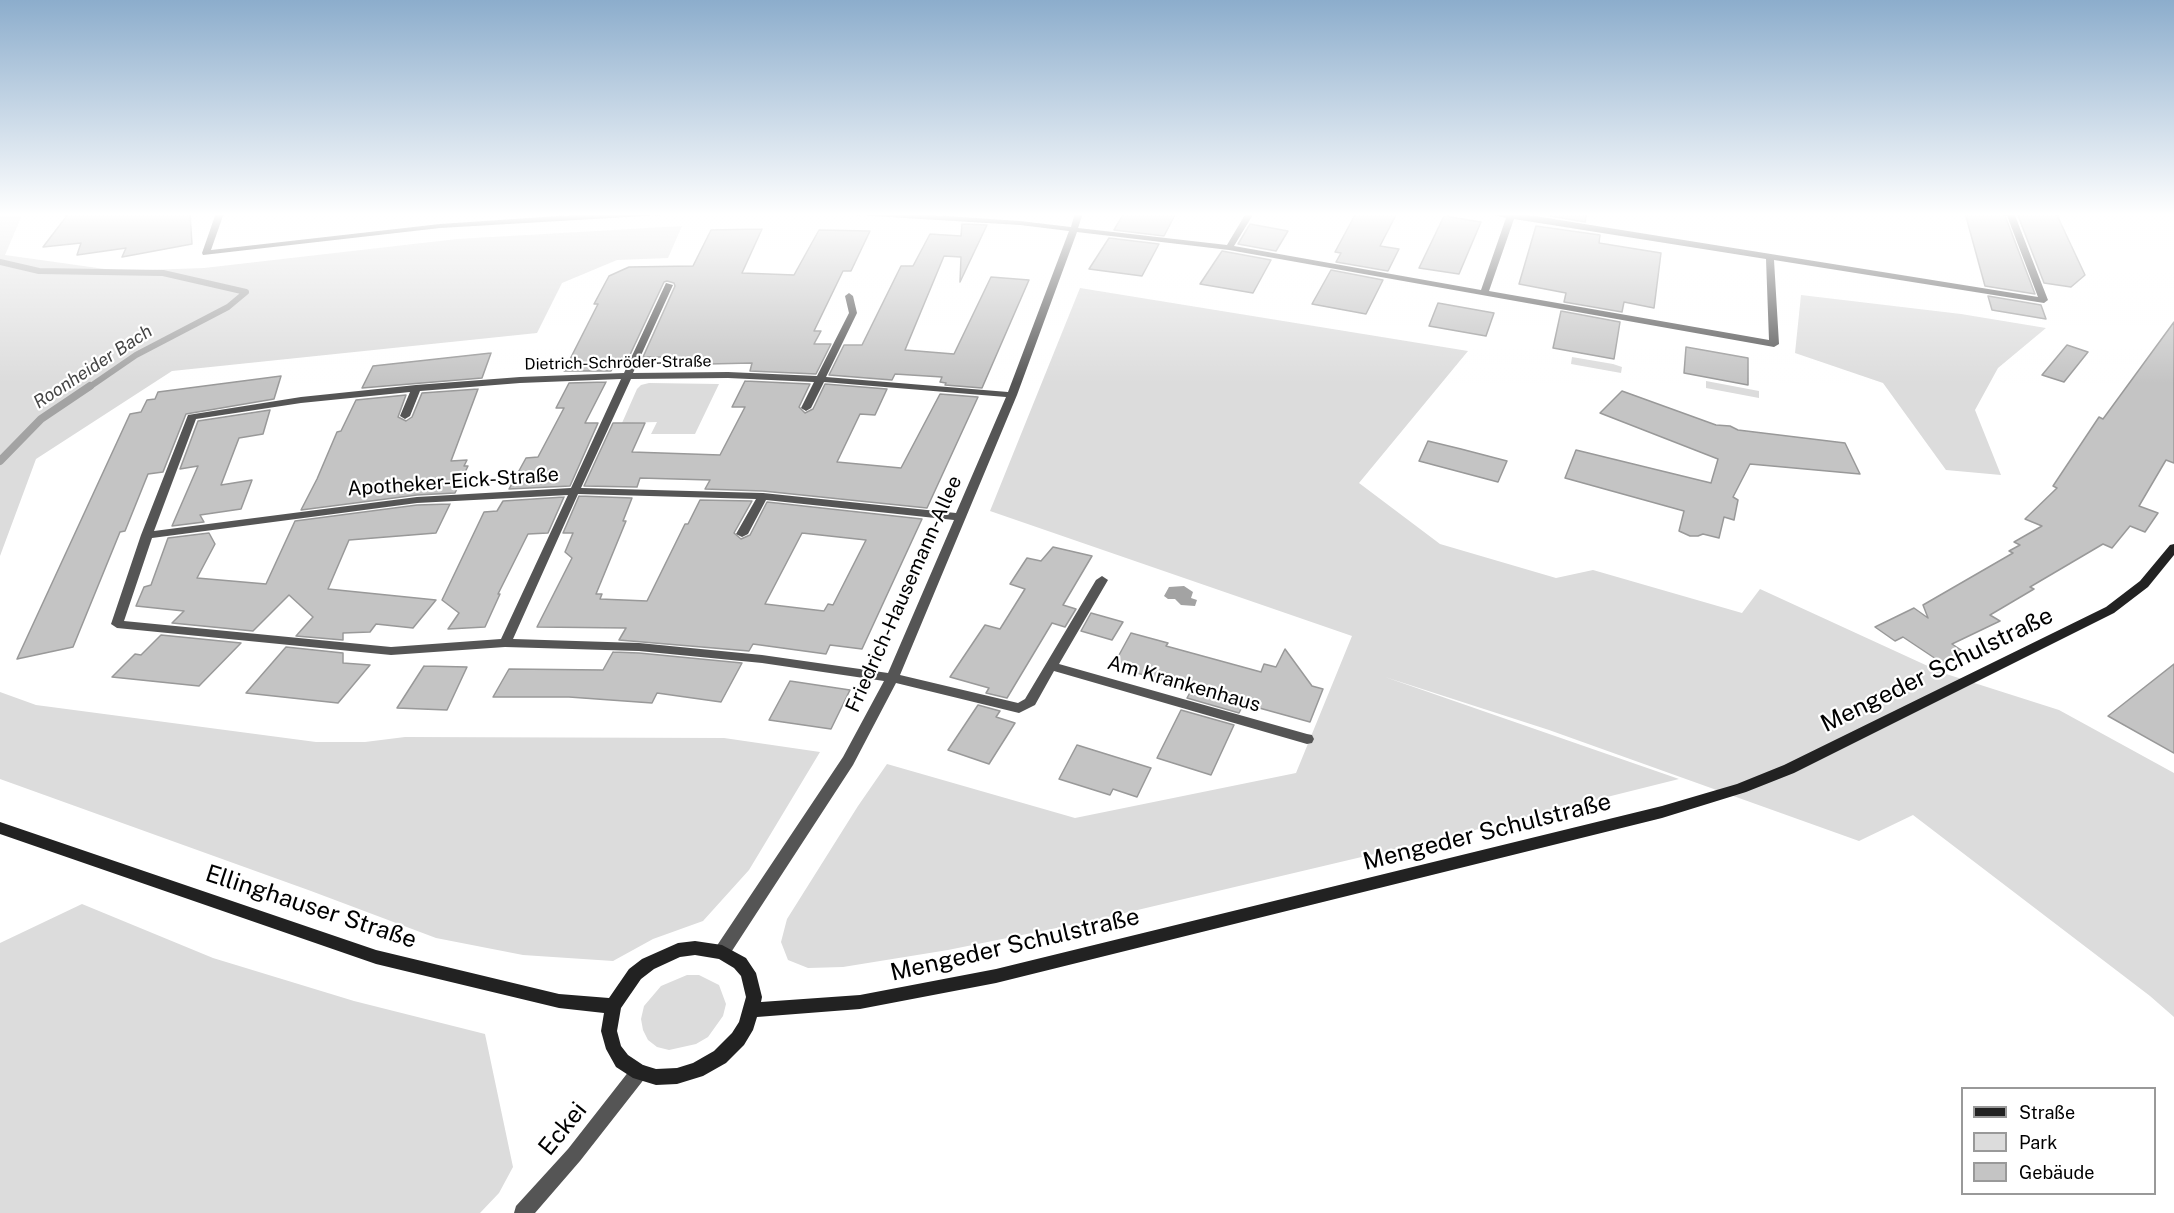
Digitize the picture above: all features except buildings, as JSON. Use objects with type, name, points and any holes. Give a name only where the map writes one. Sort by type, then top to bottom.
[{"type":"main road","name":"Mengeder Schulstraße","points":[[752,1010],[860,1002],[996,976],[1662,812],[1741,788],[1789,768],[2110,610],[2144,584],[2174,548]]},
{"type":"main road","name":"Ellinghauser Straße","points":[[0,828],[376,957],[559,1001],[613,1006]]},
{"type":"main road","points":[[695,948],[722,952],[740,963],[748,973],[754,997],[752,1010],[747,1025],[738,1039],[720,1057],[697,1070],[677,1076],[656,1077],[639,1072],[622,1061],[614,1049],[609,1031],[613,1006],[635,974],[663,956],[678,950],[695,948]]},
{"type":"street","name":"Friedrich-Hausemann-Allee","points":[[722,952],[849,761],[891,678],[1012,395],[1059,270]]},
{"type":"street","points":[[1355,270],[1774,344],[1771,270]]},
{"type":"street","points":[[1485,292],[1493,270]]},
{"type":"street","points":[[1846,270],[2044,300],[2032,270]]},
{"type":"street","points":[[505,643],[669,285]]},
{"type":"street","points":[[806,408],[853,313],[849,296]]},
{"type":"street","name":"Dietrich-Schröder-Straße","points":[[147,535],[192,417],[301,400],[416,388],[520,380],[628,376],[728,375],[821,379],[1012,395]]},
{"type":"street","points":[[405,416],[416,388]]},
{"type":"street","name":"Apotheker-Eick-Straße","points":[[147,535],[417,500],[575,491],[763,496],[960,517]]},
{"type":"street","points":[[742,534],[763,496]]},
{"type":"street","points":[[147,535],[117,624],[391,651],[505,643],[639,647],[740,657],[891,678],[1018,708],[1030,702],[1102,580]]},
{"type":"street","name":"Am Krankenhaus","points":[[1051,666],[1307,739]]},
{"type":"street","name":"Eckei","points":[[523,1213],[574,1155],[639,1072]]},
{"type":"green space","points":[[0,270],[594,270],[562,283],[537,333],[172,371],[36,459],[0,556]]},
{"type":"green space","points":[[1080,288],[1468,351],[1359,483],[1440,544],[1556,578],[1593,570],[1742,613],[1760,589],[1943,673],[2059,710],[2174,773],[2174,1017],[2150,996],[1913,815],[1859,841],[1549,730],[1385,677],[1679,779],[1091,921],[948,950],[843,967],[808,968],[788,960],[781,942],[787,919],[887,764],[1075,818],[1296,773],[1352,636],[990,511]]},
{"type":"green space","points":[[1801,295],[1961,314],[2046,328],[1998,368],[1975,410],[2001,475],[1946,470],[1883,383],[1795,353]]},
{"type":"green space","points":[[1572,357],[1613,364],[1622,367],[1621,373],[1571,364]]},
{"type":"green space","points":[[1706,381],[1759,391],[1759,398],[1706,388]]},
{"type":"green space","points":[[649,383],[719,384],[695,434],[651,434],[657,422],[622,423],[637,389]]},
{"type":"green space","points":[[0,692],[36,705],[316,742],[365,742],[405,737],[724,738],[820,752],[749,870],[703,921],[653,939],[613,961],[523,955],[436,938],[0,779]]},
{"type":"green space","points":[[82,904],[213,958],[354,1001],[485,1034],[513,1167],[499,1193],[480,1213],[0,1213],[0,943]]},
{"type":"green space","points":[[687,975],[699,975],[719,985],[726,1004],[723,1016],[708,1037],[696,1044],[669,1050],[657,1047],[648,1040],[643,1030],[641,1019],[644,1006],[661,986]]},
{"type":"shaded area","points":[[1184,586],[1193,592],[1191,598],[1197,600],[1195,606],[1181,605],[1175,599],[1168,599],[1164,596],[1169,587]]},
{"type":"waterway","name":"Roonheider Bach","points":[[33,270],[163,273],[246,292],[228,307],[136,355],[88,388]]},
{"type":"waterway","name":"Roonheider Bach","points":[[0,461],[41,419],[90,386]]}]
